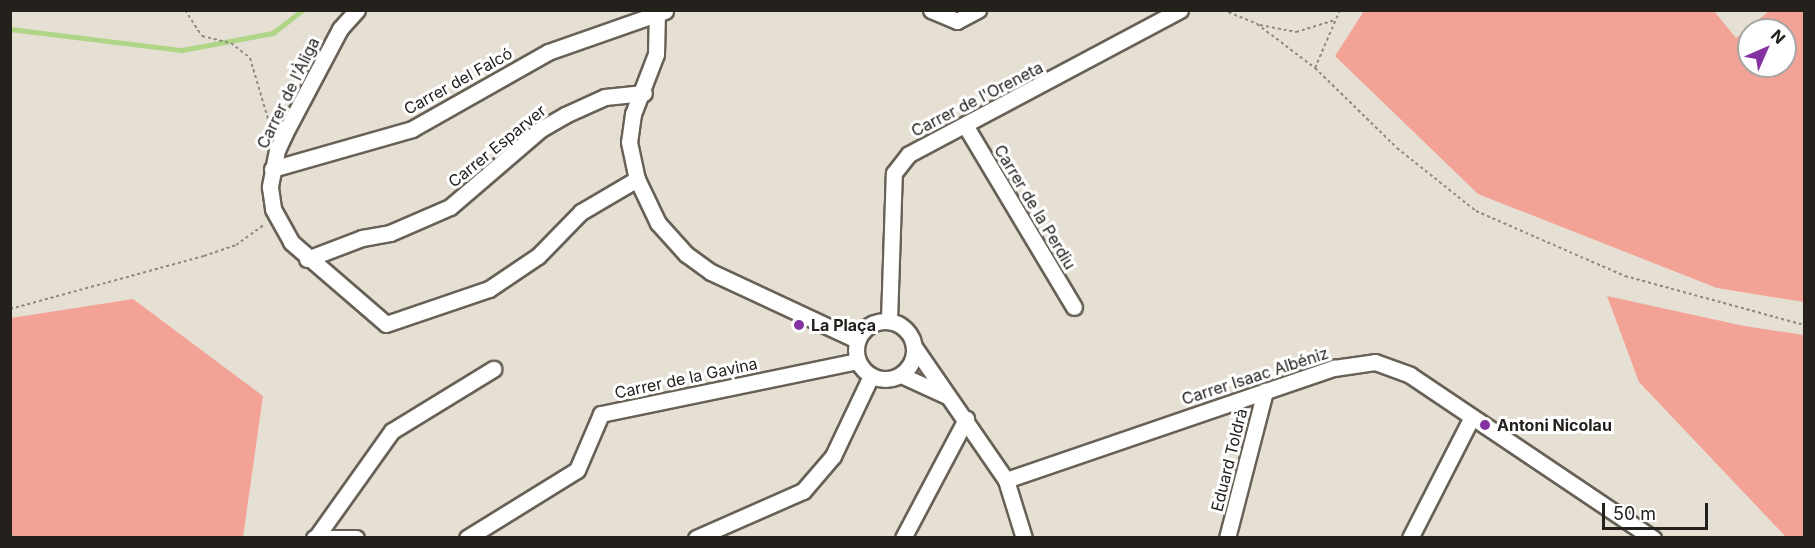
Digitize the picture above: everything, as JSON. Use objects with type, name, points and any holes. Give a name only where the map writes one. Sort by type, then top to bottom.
[{"type":"street","name":"Carrer de l'Àliga","points":[[357,10],[340,29],[277,150],[270,187],[277,215],[291,242],[307,259],[386,324],[489,289],[538,256],[580,212],[636,179]]},
{"type":"street","points":[[931,10],[957,21],[978,10]]},
{"type":"street","name":"Carrer de l'Oreneta","points":[[889,320],[894,173],[909,154],[1180,10]]},
{"type":"street","points":[[661,12],[656,54],[644,93],[633,114],[628,142],[636,179],[658,223],[686,254],[711,272],[857,340]]},
{"type":"street","name":"Carrer del Falcó","points":[[272,169],[412,129],[548,52],[661,12]]},
{"type":"street","name":"Carrer Esparver","points":[[307,259],[362,238],[390,233],[450,207],[541,129],[605,97],[644,93]]},
{"type":"street","name":"Carrer de la Perdiu","points":[[965,125],[1074,307]]},
{"type":"street","points":[[915,348],[914,360],[901,375],[891,379],[871,376],[857,361],[857,340],[869,325],[889,320],[907,330],[915,348],[1006,480],[1024,537]]},
{"type":"street","name":"Carrer de la Gavina","points":[[468,537],[577,470],[601,414],[857,361]]},
{"type":"street","name":"Carrer Isaac Albéniz","points":[[1006,480],[1334,368],[1375,362],[1410,375],[1642,535]]},
{"type":"street","points":[[316,537],[392,431],[493,369]]},
{"type":"street","points":[[901,375],[947,396]]},
{"type":"street","points":[[696,537],[802,491],[819,476],[833,456],[871,376]]},
{"type":"street","name":"Eduard Toldrà","points":[[1227,537],[1265,391]]},
{"type":"street","points":[[1410,537],[1472,417]]},
{"type":"street","points":[[903,537],[966,420]]},
{"type":"street","points":[[316,537],[356,537]]},
{"type":"path","points":[[185,10],[202,36],[231,43],[250,58],[277,150]]},
{"type":"path","points":[[1223,10],[1257,24],[1296,32],[1335,20]]},
{"type":"path","points":[[1315,68],[1340,10]]},
{"type":"path","points":[[1257,24],[1315,68],[1397,148],[1476,211],[1625,276],[1804,325]]},
{"type":"path","points":[[10,309],[204,256],[236,245],[277,215]]},
{"type":"shaded area","points":[[1364,11],[1714,11],[1737,37],[1737,78],[1797,78],[1797,18],[1760,18],[1769,11],[1804,11],[1804,302],[1717,288],[1478,194],[1335,56]]},
{"type":"shaded area","points":[[1607,296],[1744,326],[1804,335],[1804,537],[1786,537],[1639,382]]},
{"type":"shaded area","points":[[133,299],[263,396],[243,537],[11,537],[11,318]]},
{"type":"waterway","points":[[10,29],[182,50],[273,33],[302,10]]},
{"type":"waterway","points":[[10,536],[14,538]]},
{"type":"place","name":"La Plaça","points":[[799,325]]},
{"type":"place","name":"Antoni Nicolau","points":[[1485,425]]}]
